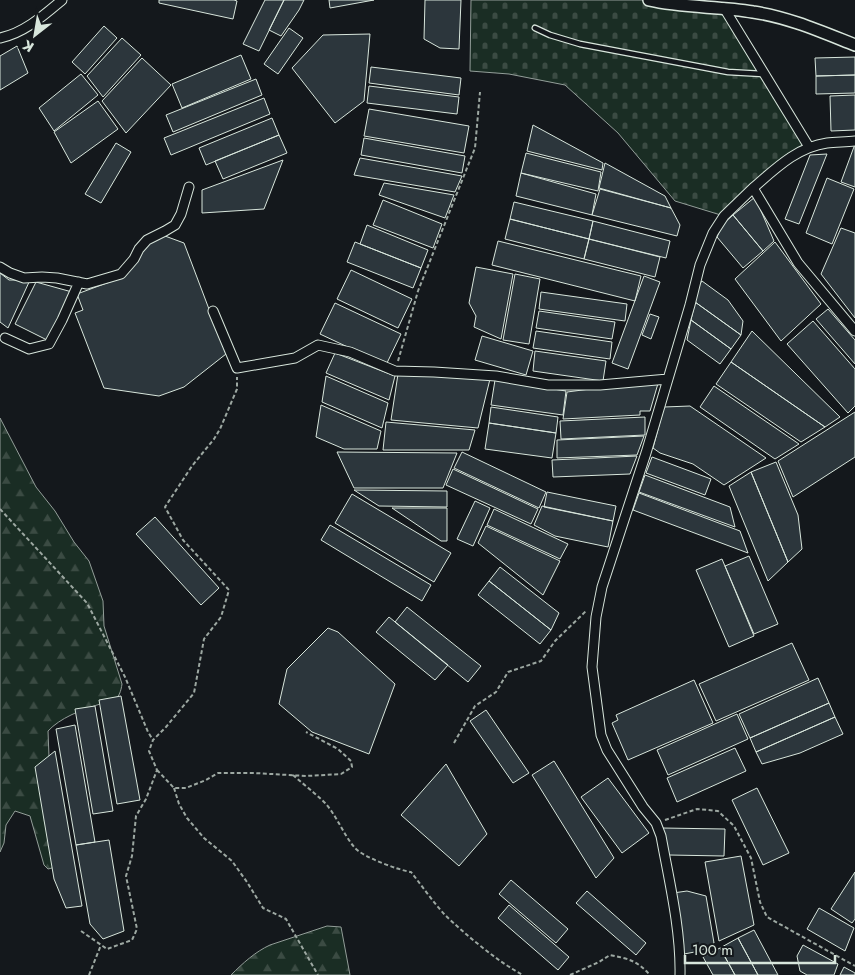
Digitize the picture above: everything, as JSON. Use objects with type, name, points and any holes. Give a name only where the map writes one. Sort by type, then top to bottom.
[{"type":"street","points":[[0,38],[21,31],[62,0]]},
{"type":"street","points":[[650,0],[754,12],[800,24],[855,45]]},
{"type":"street","points":[[724,8],[809,147]]},
{"type":"street","points":[[680,975],[680,958],[661,836],[656,823],[616,766],[601,735],[592,667],[596,617],[602,587],[646,453],[700,265],[713,233],[724,216],[785,161],[809,147],[826,143],[855,141]]},
{"type":"street","points":[[0,267],[24,278],[42,277],[87,284],[121,274],[147,240],[175,225],[181,214],[189,187]]},
{"type":"street","points":[[753,188],[798,263],[855,331]]},
{"type":"street","points":[[5,338],[29,350],[48,344],[62,320],[79,282]]},
{"type":"street","points":[[213,310],[237,368],[295,358],[318,345],[350,352],[395,371],[496,376],[548,386],[600,385],[668,379]]},
{"type":"lane","points":[[535,28],[550,36],[580,44],[728,72],[764,74]]},
{"type":"path","points":[[395,371],[418,291],[475,148],[480,92]]},
{"type":"path","points":[[237,368],[237,389],[220,429],[214,440],[192,466],[165,507],[183,540],[229,590],[221,617],[204,639],[194,693],[153,740],[149,751],[157,770],[174,788],[179,804],[187,818],[204,838],[232,861],[263,908],[286,919],[318,975]]},
{"type":"path","points":[[0,509],[87,604],[125,677],[153,740]]},
{"type":"path","points":[[454,743],[475,706],[496,692],[508,672],[541,661],[555,641],[591,607],[598,607]]},
{"type":"path","points":[[174,788],[186,788],[218,773],[306,776],[341,774],[352,767],[351,761],[338,749],[306,732]]},
{"type":"path","points":[[81,931],[107,949],[132,940],[136,929],[126,876],[132,856],[136,816],[146,799],[157,770]]},
{"type":"path","points":[[293,775],[325,804],[337,819],[356,850],[401,870],[411,872],[445,914],[482,947],[513,970],[523,975]]},
{"type":"path","points":[[656,823],[697,809],[718,811],[734,826],[752,858],[760,902],[768,917],[855,966]]},
{"type":"path","points":[[89,975],[101,945]]},
{"type":"path","points":[[570,975],[599,962],[610,954],[640,964],[650,975]]},
{"type":"green space","points":[[471,0],[649,0],[724,9],[809,147],[785,161],[724,216],[675,201],[618,133],[565,85],[509,74],[470,71]]},
{"type":"green space","points":[[0,418],[36,487],[89,561],[103,601],[104,626],[122,684],[115,700],[71,715],[58,722],[48,731],[55,864],[52,868],[48,869],[44,865],[30,816],[15,811],[6,825],[4,843],[0,852]]},
{"type":"green space","points":[[327,926],[341,927],[350,975],[231,975],[249,958],[270,945]]},
{"type":"building","points":[[159,0],[237,1],[233,19],[159,3]]},
{"type":"building","points":[[265,0],[284,0],[259,51],[243,44]]},
{"type":"building","points":[[284,0],[304,0],[281,36],[269,30]]},
{"type":"building","points":[[329,0],[374,0],[330,8]]},
{"type":"building","points":[[425,0],[461,0],[459,49],[440,48],[424,39]]},
{"type":"building","points":[[104,26],[117,38],[85,74],[72,62]]},
{"type":"building","points":[[289,28],[303,38],[278,74],[264,64]]},
{"type":"building","points":[[370,34],[364,101],[335,123],[292,68],[323,35]]},
{"type":"building","points":[[122,38],[141,55],[103,97],[87,76]]},
{"type":"building","points":[[17,46],[28,73],[0,90],[0,56]]},
{"type":"building","points":[[241,55],[251,79],[182,108],[172,84]]},
{"type":"building","points":[[855,57],[855,75],[816,76],[815,58]]},
{"type":"building","points":[[142,58],[171,85],[126,133],[102,101]]},
{"type":"building","points":[[371,67],[461,78],[459,95],[369,83]]},
{"type":"building","points":[[81,74],[98,95],[54,131],[39,108]]},
{"type":"building","points":[[855,75],[855,93],[816,94],[816,76]]},
{"type":"building","points":[[256,79],[262,95],[173,132],[166,115]]},
{"type":"building","points":[[369,86],[459,97],[457,114],[367,103]]},
{"type":"building","points":[[855,95],[855,130],[831,131],[830,96]]},
{"type":"building","points":[[264,98],[270,114],[171,155],[164,138]]},
{"type":"building","points":[[98,101],[118,129],[71,163],[54,132]]},
{"type":"building","points":[[369,109],[469,126],[464,153],[364,136]]},
{"type":"building","points":[[272,118],[279,135],[206,165],[199,148]]},
{"type":"building","points":[[533,125],[603,163],[602,170],[527,151]]},
{"type":"building","points":[[279,135],[287,153],[223,179],[215,161]]},
{"type":"building","points":[[364,138],[465,156],[462,173],[361,155]]},
{"type":"building","points":[[116,143],[131,152],[101,203],[85,194]]},
{"type":"building","points":[[855,144],[855,187],[841,182]]},
{"type":"building","points":[[526,153],[601,172],[598,191],[521,173]]},
{"type":"building","points":[[827,154],[799,224],[785,219],[810,155]]},
{"type":"building","points":[[360,158],[462,176],[455,192],[354,175]]},
{"type":"building","points":[[283,160],[264,209],[202,213],[202,190]]},
{"type":"building","points":[[605,163],[665,196],[671,208],[599,188]]},
{"type":"building","points":[[521,173],[596,194],[592,215],[516,196]]},
{"type":"building","points":[[827,178],[854,189],[832,244],[806,233]]},
{"type":"building","points":[[384,183],[454,195],[445,218],[379,195]]},
{"type":"building","points":[[600,189],[671,208],[680,225],[677,236],[592,215]]},
{"type":"building","points":[[755,197],[774,241],[763,251],[733,215]]},
{"type":"building","points":[[383,200],[442,224],[433,248],[373,225]]},
{"type":"building","points":[[514,202],[593,221],[589,239],[510,219]]},
{"type":"building","points":[[733,215],[763,251],[743,268],[717,237],[723,224]]},
{"type":"building","points":[[510,219],[589,239],[584,259],[505,239]]},
{"type":"building","points":[[593,221],[670,241],[666,258],[589,239]]},
{"type":"building","points":[[367,225],[428,250],[421,268],[360,244]]},
{"type":"building","points":[[841,228],[855,233],[855,318],[821,274]]},
{"type":"building","points":[[165,236],[184,243],[226,354],[184,387],[159,396],[104,388],[75,313],[83,310],[77,294],[123,277],[151,241]]},
{"type":"building","points":[[589,239],[660,257],[655,277],[584,259]]},
{"type":"building","points":[[498,241],[641,276],[635,301],[492,265]]},
{"type":"building","points":[[355,242],[421,268],[413,288],[347,262]]},
{"type":"building","points":[[775,242],[821,304],[781,341],[735,279]]},
{"type":"building","points":[[476,267],[513,274],[501,339],[474,327],[476,316],[469,303]]},
{"type":"building","points":[[351,270],[412,299],[398,328],[337,299]]},
{"type":"building","points":[[0,273],[9,280],[30,280],[8,328],[0,322]]},
{"type":"building","points":[[515,274],[540,279],[529,344],[503,340]]},
{"type":"building","points":[[644,276],[660,282],[628,369],[612,363]]},
{"type":"building","points":[[702,281],[728,300],[743,321],[741,335],[695,302],[699,285]]},
{"type":"building","points":[[36,282],[72,292],[49,341],[15,324]]},
{"type":"building","points":[[541,292],[627,304],[625,321],[539,309]]},
{"type":"building","points":[[695,302],[741,335],[731,349],[691,320]]},
{"type":"building","points":[[335,303],[401,334],[386,365],[320,334]]},
{"type":"building","points":[[828,309],[855,340],[855,364],[816,319]]},
{"type":"building","points":[[539,311],[615,322],[612,339],[536,328]]},
{"type":"building","points":[[650,314],[659,317],[651,339],[642,335]]},
{"type":"building","points":[[691,320],[731,349],[720,364],[687,340]]},
{"type":"building","points":[[813,321],[855,369],[855,406],[848,413],[787,344]]},
{"type":"building","points":[[536,331],[612,342],[610,359],[533,348]]},
{"type":"building","points":[[752,331],[840,417],[825,427],[731,362]]},
{"type":"building","points":[[482,336],[533,351],[526,375],[475,360]]},
{"type":"building","points":[[535,351],[606,361],[603,381],[533,371]]},
{"type":"building","points":[[335,353],[395,376],[389,400],[326,373]]},
{"type":"building","points":[[731,362],[825,427],[801,442],[716,384]]},
{"type":"building","points":[[398,374],[490,379],[478,428],[391,420]]},
{"type":"building","points":[[326,376],[388,403],[382,428],[322,402]]},
{"type":"building","points":[[495,380],[566,391],[563,415],[491,405]]},
{"type":"building","points":[[659,380],[650,411],[640,411],[640,415],[563,419],[567,392]]},
{"type":"building","points":[[714,386],[799,444],[775,459],[700,407]]},
{"type":"building","points":[[321,405],[381,431],[377,449],[344,449],[316,437]]},
{"type":"building","points":[[690,406],[766,458],[724,485],[693,464],[660,453],[653,448],[664,407]]},
{"type":"building","points":[[491,407],[558,417],[556,433],[489,423]]},
{"type":"building","points":[[855,412],[855,457],[793,497],[778,461]]},
{"type":"building","points":[[645,417],[645,435],[561,439],[560,421]]},
{"type":"building","points":[[386,422],[475,430],[469,450],[383,450]]},
{"type":"building","points":[[489,423],[556,433],[552,458],[485,449]]},
{"type":"building","points":[[644,436],[637,455],[557,458],[557,440]]},
{"type":"building","points":[[337,452],[457,453],[443,488],[354,488]]},
{"type":"building","points":[[462,452],[546,492],[539,508],[454,468]]},
{"type":"building","points":[[637,456],[630,474],[553,477],[552,460]]},
{"type":"building","points":[[652,457],[711,479],[705,495],[646,473]]},
{"type":"building","points":[[776,462],[798,515],[802,549],[788,562],[751,472]]},
{"type":"building","points":[[453,469],[538,509],[531,524],[446,485]]},
{"type":"building","points":[[751,472],[788,562],[768,581],[729,486]]},
{"type":"building","points":[[645,475],[730,507],[735,527],[639,492]]},
{"type":"building","points":[[354,490],[447,491],[447,507],[379,506]]},
{"type":"building","points":[[547,492],[616,506],[613,521],[544,507]]},
{"type":"building","points":[[639,493],[740,531],[748,553],[633,510]]},
{"type":"building","points":[[352,494],[451,553],[434,582],[335,523]]},
{"type":"building","points":[[475,501],[490,508],[473,546],[457,539]]},
{"type":"building","points":[[542,506],[613,521],[608,547],[555,536],[534,525]]},
{"type":"building","points":[[392,508],[447,508],[447,541],[441,541]]},
{"type":"building","points":[[494,509],[568,544],[560,559],[487,525]]},
{"type":"building","points":[[155,517],[219,588],[201,605],[136,534]]},
{"type":"building","points":[[330,525],[431,585],[422,601],[321,540]]},
{"type":"building","points":[[486,526],[560,561],[543,595],[478,543]]},
{"type":"building","points":[[749,556],[778,624],[754,634],[725,566]]},
{"type":"building","points":[[722,559],[754,636],[729,647],[696,570]]},
{"type":"building","points":[[500,567],[559,613],[551,630],[489,581]]},
{"type":"building","points":[[489,581],[551,630],[540,644],[478,595]]},
{"type":"building","points":[[407,607],[481,666],[468,682],[395,622]]},
{"type":"building","points":[[389,617],[448,665],[435,680],[376,632]]},
{"type":"building","points":[[328,628],[338,632],[395,684],[369,754],[312,732],[279,704],[287,669]]},
{"type":"building","points":[[792,643],[809,680],[716,721],[699,684]]},
{"type":"building","points":[[818,678],[829,703],[750,738],[739,714]]},
{"type":"building","points":[[694,680],[713,723],[628,760],[612,723],[618,720],[616,715]]},
{"type":"building","points":[[121,696],[140,800],[117,804],[99,700]]},
{"type":"building","points":[[829,703],[835,717],[756,752],[750,738]]},
{"type":"building","points":[[95,706],[113,811],[93,814],[75,709]]},
{"type":"building","points":[[486,710],[529,773],[513,783],[470,721]]},
{"type":"building","points":[[737,714],[748,739],[668,775],[657,750]]},
{"type":"building","points":[[835,717],[843,734],[800,753],[762,764],[756,752]]},
{"type":"building","points":[[75,725],[95,842],[76,845],[56,729]]},
{"type":"building","points":[[735,748],[746,771],[677,802],[667,778]]},
{"type":"building","points":[[55,751],[82,906],[66,908],[54,879],[35,767]]},
{"type":"building","points":[[554,761],[614,858],[596,878],[532,775]]},
{"type":"building","points":[[446,764],[487,834],[459,866],[401,815]]},
{"type":"building","points":[[608,778],[649,833],[622,853],[581,797]]},
{"type":"building","points":[[757,788],[789,853],[763,865],[732,800]]},
{"type":"building","points":[[662,828],[725,829],[724,856],[669,855]]},
{"type":"building","points":[[109,840],[124,931],[103,939],[90,924],[76,845]]},
{"type":"building","points":[[741,856],[754,925],[719,941],[705,862]]},
{"type":"building","points":[[855,872],[855,919],[852,923],[831,909]]},
{"type":"building","points":[[511,880],[568,929],[556,943],[499,894]]},
{"type":"building","points":[[587,891],[646,943],[636,955],[576,903]]},
{"type":"building","points":[[687,891],[706,896],[714,943],[700,951],[684,954],[673,893]]},
{"type":"building","points":[[509,905],[569,957],[558,970],[498,918]]},
{"type":"building","points":[[819,908],[854,928],[845,951],[807,929]]},
{"type":"building","points":[[754,930],[778,975],[758,975],[738,938]]},
{"type":"building","points":[[738,938],[758,975],[735,975],[720,948]]},
{"type":"building","points":[[803,945],[838,964],[834,975],[807,975],[800,971],[797,956]]},
{"type":"building","points":[[720,948],[735,975],[713,975],[703,957]]},
{"type":"building","points":[[844,967],[855,973],[855,975],[840,975]]}]
